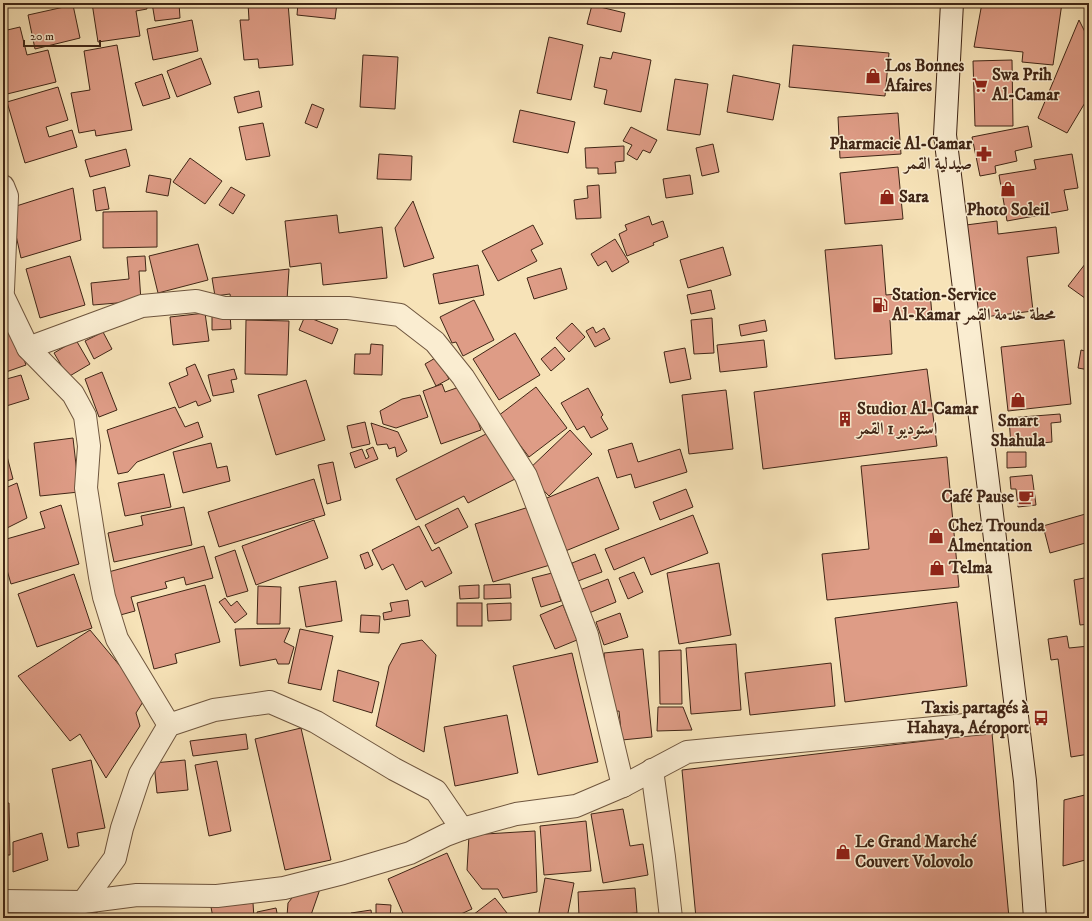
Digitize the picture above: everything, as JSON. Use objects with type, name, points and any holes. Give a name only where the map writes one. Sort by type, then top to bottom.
[{"type":"street","points":[[950,7],[945,135],[1016,720],[1025,781],[1035,918]]},
{"type":"street","points":[[3,186],[8,196],[3,290]]},
{"type":"street","points":[[3,296],[28,348],[73,394],[85,416],[89,446],[86,488],[104,597],[117,639],[169,725]]},
{"type":"street","points":[[28,348],[142,306],[150,305],[196,301],[224,308],[348,308],[400,315],[435,342],[454,365],[526,476],[588,635],[623,786]]},
{"type":"street","points":[[83,902],[115,858],[122,828],[140,774],[169,725],[214,710],[270,702],[316,722],[394,769],[436,791],[462,829]]},
{"type":"street","points":[[3,902],[83,902],[137,895],[217,896],[284,888],[343,873],[410,853],[446,835],[462,829],[516,814],[576,806],[623,786],[687,752],[1016,720]]},
{"type":"street","points":[[652,770],[671,918]]},
{"type":"building","points":[[92,3],[146,3],[147,9],[136,11],[140,36],[98,42]]},
{"type":"building","points":[[152,3],[179,3],[180,18],[155,21]]},
{"type":"building","points":[[248,3],[288,3],[293,65],[259,68],[258,59],[244,60],[240,20],[249,20]]},
{"type":"building","points":[[298,3],[337,3],[335,19],[297,15]]},
{"type":"building","points":[[446,3],[468,3],[467,6],[446,6]]},
{"type":"building","points":[[982,3],[1062,3],[1053,65],[1022,62],[1023,52],[974,47]]},
{"type":"building","points":[[73,5],[80,38],[35,49],[28,15]]},
{"type":"building","points":[[592,5],[625,13],[621,32],[587,24]]},
{"type":"building","points":[[192,20],[198,51],[153,60],[147,29]]},
{"type":"building","points":[[1079,20],[1089,40],[1089,96],[1067,133],[1038,118]]},
{"type":"building","points":[[20,27],[27,55],[48,50],[56,82],[3,95],[3,31]]},
{"type":"building","points":[[549,37],[583,45],[571,100],[537,93]]},
{"type":"building","points":[[117,45],[132,130],[96,136],[95,130],[79,133],[71,93],[90,90],[84,51]]},
{"type":"building","points":[[793,45],[889,53],[885,96],[789,87]]},
{"type":"building","points":[[613,52],[651,60],[641,112],[604,104],[607,90],[594,87],[600,57],[611,59]]},
{"type":"building","points":[[363,55],[398,57],[395,109],[360,107]]},
{"type":"building","points":[[201,58],[211,84],[177,97],[167,71]]},
{"type":"building","points":[[1012,60],[1013,126],[975,126],[973,61]]},
{"type":"building","points":[[162,74],[170,98],[143,106],[135,83]]},
{"type":"building","points":[[733,75],[780,84],[773,120],[727,112]]},
{"type":"building","points":[[675,79],[708,84],[700,135],[667,130]]},
{"type":"building","points":[[58,87],[68,120],[46,127],[49,137],[72,130],[77,147],[25,163],[7,102]]},
{"type":"building","points":[[259,91],[262,107],[238,113],[234,97]]},
{"type":"building","points":[[312,104],[324,109],[317,128],[305,123]]},
{"type":"building","points":[[520,110],[575,122],[568,153],[513,142]]},
{"type":"building","points":[[898,113],[901,154],[840,158],[838,117]]},
{"type":"building","points":[[263,123],[270,156],[246,160],[239,127]]},
{"type":"building","points":[[1028,126],[1032,147],[1015,151],[1017,161],[995,166],[996,173],[980,176],[972,137]]},
{"type":"building","points":[[631,127],[657,140],[650,153],[643,150],[637,160],[627,154],[632,145],[623,141]]},
{"type":"building","points":[[713,144],[719,172],[702,176],[696,148]]},
{"type":"building","points":[[624,146],[624,161],[615,162],[616,173],[598,174],[598,168],[586,168],[585,148]]},
{"type":"building","points":[[126,149],[130,166],[90,177],[85,160]]},
{"type":"building","points":[[379,154],[412,156],[411,180],[377,179]]},
{"type":"building","points":[[1072,154],[1078,188],[1064,190],[1068,210],[1007,221],[999,175],[1036,169],[1034,160]]},
{"type":"building","points":[[190,158],[222,181],[205,204],[173,182]]},
{"type":"building","points":[[898,167],[903,219],[845,224],[840,173]]},
{"type":"building","points":[[149,175],[171,179],[168,196],[146,192]]},
{"type":"building","points":[[690,175],[693,194],[666,198],[663,179]]},
{"type":"building","points":[[599,185],[601,218],[576,219],[574,200],[588,198],[587,186]]},
{"type":"building","points":[[105,187],[109,209],[96,211],[93,190]]},
{"type":"building","points":[[231,187],[245,195],[233,214],[219,205]]},
{"type":"building","points":[[73,188],[81,240],[21,258],[10,208]]},
{"type":"building","points":[[413,201],[434,258],[404,267],[395,228]]},
{"type":"building","points":[[157,211],[157,247],[103,248],[103,212]]},
{"type":"building","points":[[337,215],[339,233],[382,227],[387,278],[323,285],[321,263],[290,267],[285,221]]},
{"type":"building","points":[[649,216],[652,225],[663,221],[668,237],[653,243],[654,245],[627,256],[619,234],[627,230],[625,225]]},
{"type":"building","points":[[997,221],[998,234],[1056,227],[1059,253],[1027,257],[1033,311],[976,318],[966,225]]},
{"type":"building","points":[[533,225],[543,244],[531,250],[537,261],[498,281],[482,251]]},
{"type":"building","points":[[615,239],[629,262],[612,272],[606,261],[598,266],[591,254]]},
{"type":"building","points":[[198,244],[208,280],[158,293],[149,256]]},
{"type":"building","name":"Station-Service Al-Kamar محطة خدمة القمر","points":[[882,245],[886,295],[930,291],[932,316],[890,320],[892,354],[835,359],[825,250]]},
{"type":"building","points":[[723,247],[731,275],[688,288],[680,260]]},
{"type":"building","points":[[70,256],[85,305],[40,318],[26,269]]},
{"type":"building","points":[[145,256],[146,271],[139,271],[141,301],[93,305],[91,283],[129,279],[127,257]]},
{"type":"building","points":[[1089,259],[1089,301],[1068,286]]},
{"type":"building","points":[[478,265],[484,295],[439,304],[433,274]]},
{"type":"building","points":[[561,268],[567,289],[534,299],[527,278]]},
{"type":"building","points":[[289,269],[287,300],[231,301],[230,294],[215,296],[212,278]]},
{"type":"building","points":[[711,290],[715,309],[691,314],[687,295]]},
{"type":"building","points":[[474,300],[494,340],[463,356],[456,342],[452,343],[440,317]]},
{"type":"building","points":[[6,311],[26,365],[3,373],[3,312]]},
{"type":"building","points":[[205,313],[209,341],[173,345],[170,317]]},
{"type":"building","points":[[230,314],[231,329],[212,330],[212,315]]},
{"type":"building","points":[[305,316],[338,329],[332,344],[299,330]]},
{"type":"building","points":[[712,318],[714,353],[694,354],[691,320]]},
{"type":"building","points":[[246,320],[289,321],[287,375],[245,374]]},
{"type":"building","points":[[765,320],[767,331],[741,336],[739,325]]},
{"type":"building","points":[[572,323],[585,337],[569,352],[556,338]]},
{"type":"building","points":[[593,327],[596,333],[604,328],[610,339],[595,347],[586,331]]},
{"type":"building","points":[[103,332],[112,349],[94,359],[85,341]]},
{"type":"building","points":[[515,333],[540,375],[499,400],[473,359]]},
{"type":"building","points":[[76,340],[90,364],[68,377],[54,353]]},
{"type":"building","points":[[764,340],[767,367],[720,372],[717,345]]},
{"type":"building","points":[[1064,340],[1071,404],[1008,411],[1001,347]]},
{"type":"building","points":[[371,344],[383,345],[382,375],[354,374],[355,354],[370,354]]},
{"type":"building","points":[[555,347],[565,359],[551,371],[541,359]]},
{"type":"building","points":[[685,348],[691,379],[670,383],[664,352]]},
{"type":"building","points":[[1081,350],[1089,352],[1089,370],[1078,368]]},
{"type":"building","points":[[437,357],[449,379],[436,386],[425,364]]},
{"type":"building","points":[[195,364],[211,401],[198,406],[196,401],[179,408],[169,383],[188,375],[186,368]]},
{"type":"building","points":[[234,369],[237,379],[231,380],[234,392],[213,396],[208,375]]},
{"type":"building","name":"Studio1 Al-Camar استوديو 1 القمر","points":[[927,369],[937,446],[763,469],[754,392]]},
{"type":"building","points":[[102,372],[117,410],[99,417],[85,379]]},
{"type":"building","points":[[21,375],[29,399],[3,407],[3,380]]},
{"type":"building","points":[[306,380],[325,440],[276,455],[258,395]]},
{"type":"building","points":[[442,384],[445,392],[465,385],[481,430],[441,444],[423,391]]},
{"type":"building","points":[[536,387],[567,428],[529,457],[498,416]]},
{"type":"building","points":[[588,388],[603,415],[601,417],[608,429],[591,438],[584,426],[577,430],[561,403]]},
{"type":"building","points":[[726,390],[733,449],[689,454],[682,395]]},
{"type":"building","points":[[420,395],[428,417],[396,428],[383,424],[380,411],[402,399]]},
{"type":"building","points":[[175,407],[185,427],[198,422],[203,437],[137,462],[128,472],[118,474],[107,430]]},
{"type":"building","points":[[1060,414],[1061,422],[1051,423],[1052,442],[1011,446],[1009,418]]},
{"type":"building","points":[[365,422],[370,444],[352,448],[347,426]]},
{"type":"building","points":[[371,423],[398,432],[407,451],[397,457],[395,447],[389,449],[387,444],[377,445]]},
{"type":"building","points":[[494,430],[517,478],[468,503],[464,496],[416,520],[396,479]]},
{"type":"building","points":[[570,430],[592,454],[549,496],[526,472]]},
{"type":"building","points":[[73,438],[79,492],[40,496],[34,443]]},
{"type":"building","points":[[3,441],[13,479],[3,482]]},
{"type":"building","points":[[211,443],[217,468],[227,466],[230,481],[183,493],[173,452]]},
{"type":"building","points":[[632,443],[638,462],[680,449],[687,472],[635,488],[631,474],[617,478],[608,450]]},
{"type":"building","points":[[373,447],[378,459],[355,468],[350,453],[362,449],[366,459],[369,457],[366,450]]},
{"type":"building","points":[[1007,452],[1026,452],[1026,467],[1007,468]]},
{"type":"building","points":[[947,457],[959,587],[827,600],[822,554],[869,549],[861,466]]},
{"type":"building","points":[[333,462],[341,500],[327,504],[318,465]]},
{"type":"building","points":[[164,474],[171,507],[125,516],[118,483]]},
{"type":"building","name":"Café Pause","points":[[1032,475],[1036,505],[1018,507],[1016,489],[1011,489],[1010,477]]},
{"type":"building","points":[[598,477],[619,529],[563,552],[542,500]]},
{"type":"building","points":[[314,479],[325,515],[219,547],[208,512]]},
{"type":"building","points":[[17,483],[27,518],[3,530],[3,489]]},
{"type":"building","points":[[686,489],[693,507],[660,520],[653,502]]},
{"type":"building","points":[[61,505],[79,564],[11,584],[3,556],[3,540],[45,528],[40,512]]},
{"type":"building","points":[[532,506],[550,565],[493,582],[475,524]]},
{"type":"building","points":[[184,507],[192,545],[114,562],[108,533],[143,525],[141,516]]},
{"type":"building","points":[[458,508],[468,527],[435,544],[425,525]]},
{"type":"building","points":[[1089,513],[1089,542],[1050,553],[1043,526]]},
{"type":"building","points":[[693,515],[708,553],[651,575],[644,557],[614,570],[605,549]]},
{"type":"building","points":[[314,520],[328,558],[256,585],[242,546]]},
{"type":"building","points":[[419,526],[432,551],[439,547],[452,573],[425,587],[422,581],[406,590],[393,564],[382,570],[372,550]]},
{"type":"building","points":[[204,546],[213,578],[186,585],[184,577],[165,582],[167,588],[131,597],[135,611],[113,617],[101,574]]},
{"type":"building","points":[[235,550],[248,591],[227,597],[215,557]]},
{"type":"building","points":[[368,552],[373,565],[365,569],[360,555]]},
{"type":"building","points":[[595,554],[602,572],[578,581],[572,563]]},
{"type":"building","points":[[719,563],[731,635],[679,644],[667,573]]},
{"type":"building","points":[[634,572],[643,592],[628,599],[619,578]]},
{"type":"building","points":[[552,573],[561,601],[541,607],[532,578]]},
{"type":"building","points":[[74,574],[92,628],[37,647],[18,594]]},
{"type":"building","points":[[1089,577],[1089,624],[1080,625],[1074,580]]},
{"type":"building","points":[[608,579],[616,602],[589,613],[580,590]]},
{"type":"building","points":[[336,581],[342,621],[306,627],[299,587]]},
{"type":"building","points":[[510,584],[511,598],[484,599],[484,585]]},
{"type":"building","points":[[205,585],[220,642],[175,654],[177,663],[154,669],[137,603]]},
{"type":"building","points":[[479,585],[479,598],[460,599],[459,586]]},
{"type":"building","points":[[258,586],[281,587],[280,624],[257,624]]},
{"type":"building","points":[[225,598],[231,606],[237,601],[247,614],[235,623],[219,602]]},
{"type":"building","points":[[408,600],[410,616],[384,620],[383,613],[392,611],[390,603]]},
{"type":"building","points":[[957,602],[967,686],[845,702],[835,618]]},
{"type":"building","points":[[457,603],[482,603],[482,626],[457,626]]},
{"type":"building","points":[[511,603],[511,620],[488,621],[487,604]]},
{"type":"building","points":[[563,605],[577,640],[555,649],[540,615]]},
{"type":"building","points":[[620,613],[628,637],[604,645],[596,622]]},
{"type":"building","points":[[361,615],[380,616],[379,633],[360,632]]},
{"type":"building","points":[[290,628],[284,642],[294,647],[289,664],[278,664],[276,659],[240,666],[235,629]]},
{"type":"building","points":[[300,629],[333,636],[321,690],[288,683]]},
{"type":"building","points":[[90,630],[146,697],[136,713],[140,726],[106,778],[80,734],[70,741],[18,676]]},
{"type":"building","points":[[1067,636],[1069,648],[1089,646],[1089,754],[1071,757],[1058,659],[1051,660],[1048,639]]},
{"type":"building","points":[[422,640],[436,655],[424,752],[376,726],[389,666],[401,644]]},
{"type":"building","points":[[736,644],[741,710],[691,714],[686,648]]},
{"type":"building","points":[[643,649],[652,737],[622,740],[619,711],[610,712],[604,653]]},
{"type":"building","points":[[681,650],[682,704],[660,704],[659,651]]},
{"type":"building","points":[[572,653],[598,762],[538,775],[513,666]]},
{"type":"building","points":[[831,663],[835,706],[750,715],[745,673]]},
{"type":"building","points":[[338,670],[379,682],[372,713],[333,701]]},
{"type":"building","points":[[658,707],[683,707],[692,730],[657,731]]},
{"type":"building","points":[[507,715],[518,773],[455,786],[444,727]]},
{"type":"building","points":[[301,728],[331,860],[285,870],[255,739]]},
{"type":"building","points":[[992,733],[1009,918],[696,918],[682,770]]},
{"type":"building","points":[[246,734],[248,749],[193,756],[190,741]]},
{"type":"building","points":[[91,760],[105,828],[77,833],[79,846],[68,848],[52,769]]},
{"type":"building","points":[[185,760],[188,790],[157,793],[154,763]]},
{"type":"building","points":[[217,761],[231,831],[209,836],[195,765]]},
{"type":"building","points":[[1089,794],[1089,859],[1063,866],[1064,800]]},
{"type":"building","points":[[3,803],[9,803],[10,855],[3,855]]},
{"type":"building","points":[[623,809],[630,846],[643,844],[648,875],[603,883],[591,814]]},
{"type":"building","points":[[586,821],[591,871],[544,875],[540,826]]},
{"type":"building","points":[[535,831],[537,892],[503,898],[498,889],[482,889],[467,870],[469,835]]},
{"type":"building","points":[[42,833],[48,860],[13,872],[13,842]]},
{"type":"building","points":[[447,853],[472,909],[452,918],[405,918],[388,879]]},
{"type":"building","points":[[545,878],[574,883],[567,918],[538,918]]},
{"type":"building","points":[[635,888],[637,913],[579,917],[578,892]]},
{"type":"building","points":[[299,889],[320,889],[311,915],[287,916],[288,903]]},
{"type":"building","points":[[495,898],[511,918],[469,918]]},
{"type":"building","points":[[253,903],[254,918],[213,918],[211,907]]},
{"type":"building","points":[[376,904],[391,905],[390,918],[376,918]]},
{"type":"building","points":[[276,908],[278,918],[258,918],[257,912]]},
{"type":"building","points":[[371,910],[372,918],[351,918],[351,913]]},
{"type":"building","points":[[3,911],[36,912],[35,918],[3,918]]},
{"type":"building","points":[[97,912],[97,918],[49,918],[49,913]]},
{"type":"place","name":"Los Bonnes Afaires","points":[[873,76]]},
{"type":"place","name":"Swa Prih Al-Camar","points":[[980,85]]},
{"type":"place","name":"Pharmacie Al-Camar صيدلية القمر","points":[[984,154]]},
{"type":"place","name":"Photo Soleil","points":[[1008,189]]},
{"type":"place","name":"Sara","points":[[887,197]]},
{"type":"place","name":"Station-Service Al-Kamar محطة خدمة القمر","points":[[880,305]]},
{"type":"place","name":"Smart Shahula","points":[[1018,400]]},
{"type":"place","name":"Studio1 Al-Camar استوديو 1 القمر","points":[[845,419]]},
{"type":"place","name":"Café Pause","points":[[1026,497]]},
{"type":"place","name":"Chez Trounda Almentation","points":[[936,536]]},
{"type":"place","name":"Telma","points":[[937,568]]},
{"type":"place","name":"Taxis partagés à Hahaya, Aéroport","points":[[1041,718]]},
{"type":"place","name":"Le Grand Marché Couvert Volovolo","points":[[843,852]]}]
